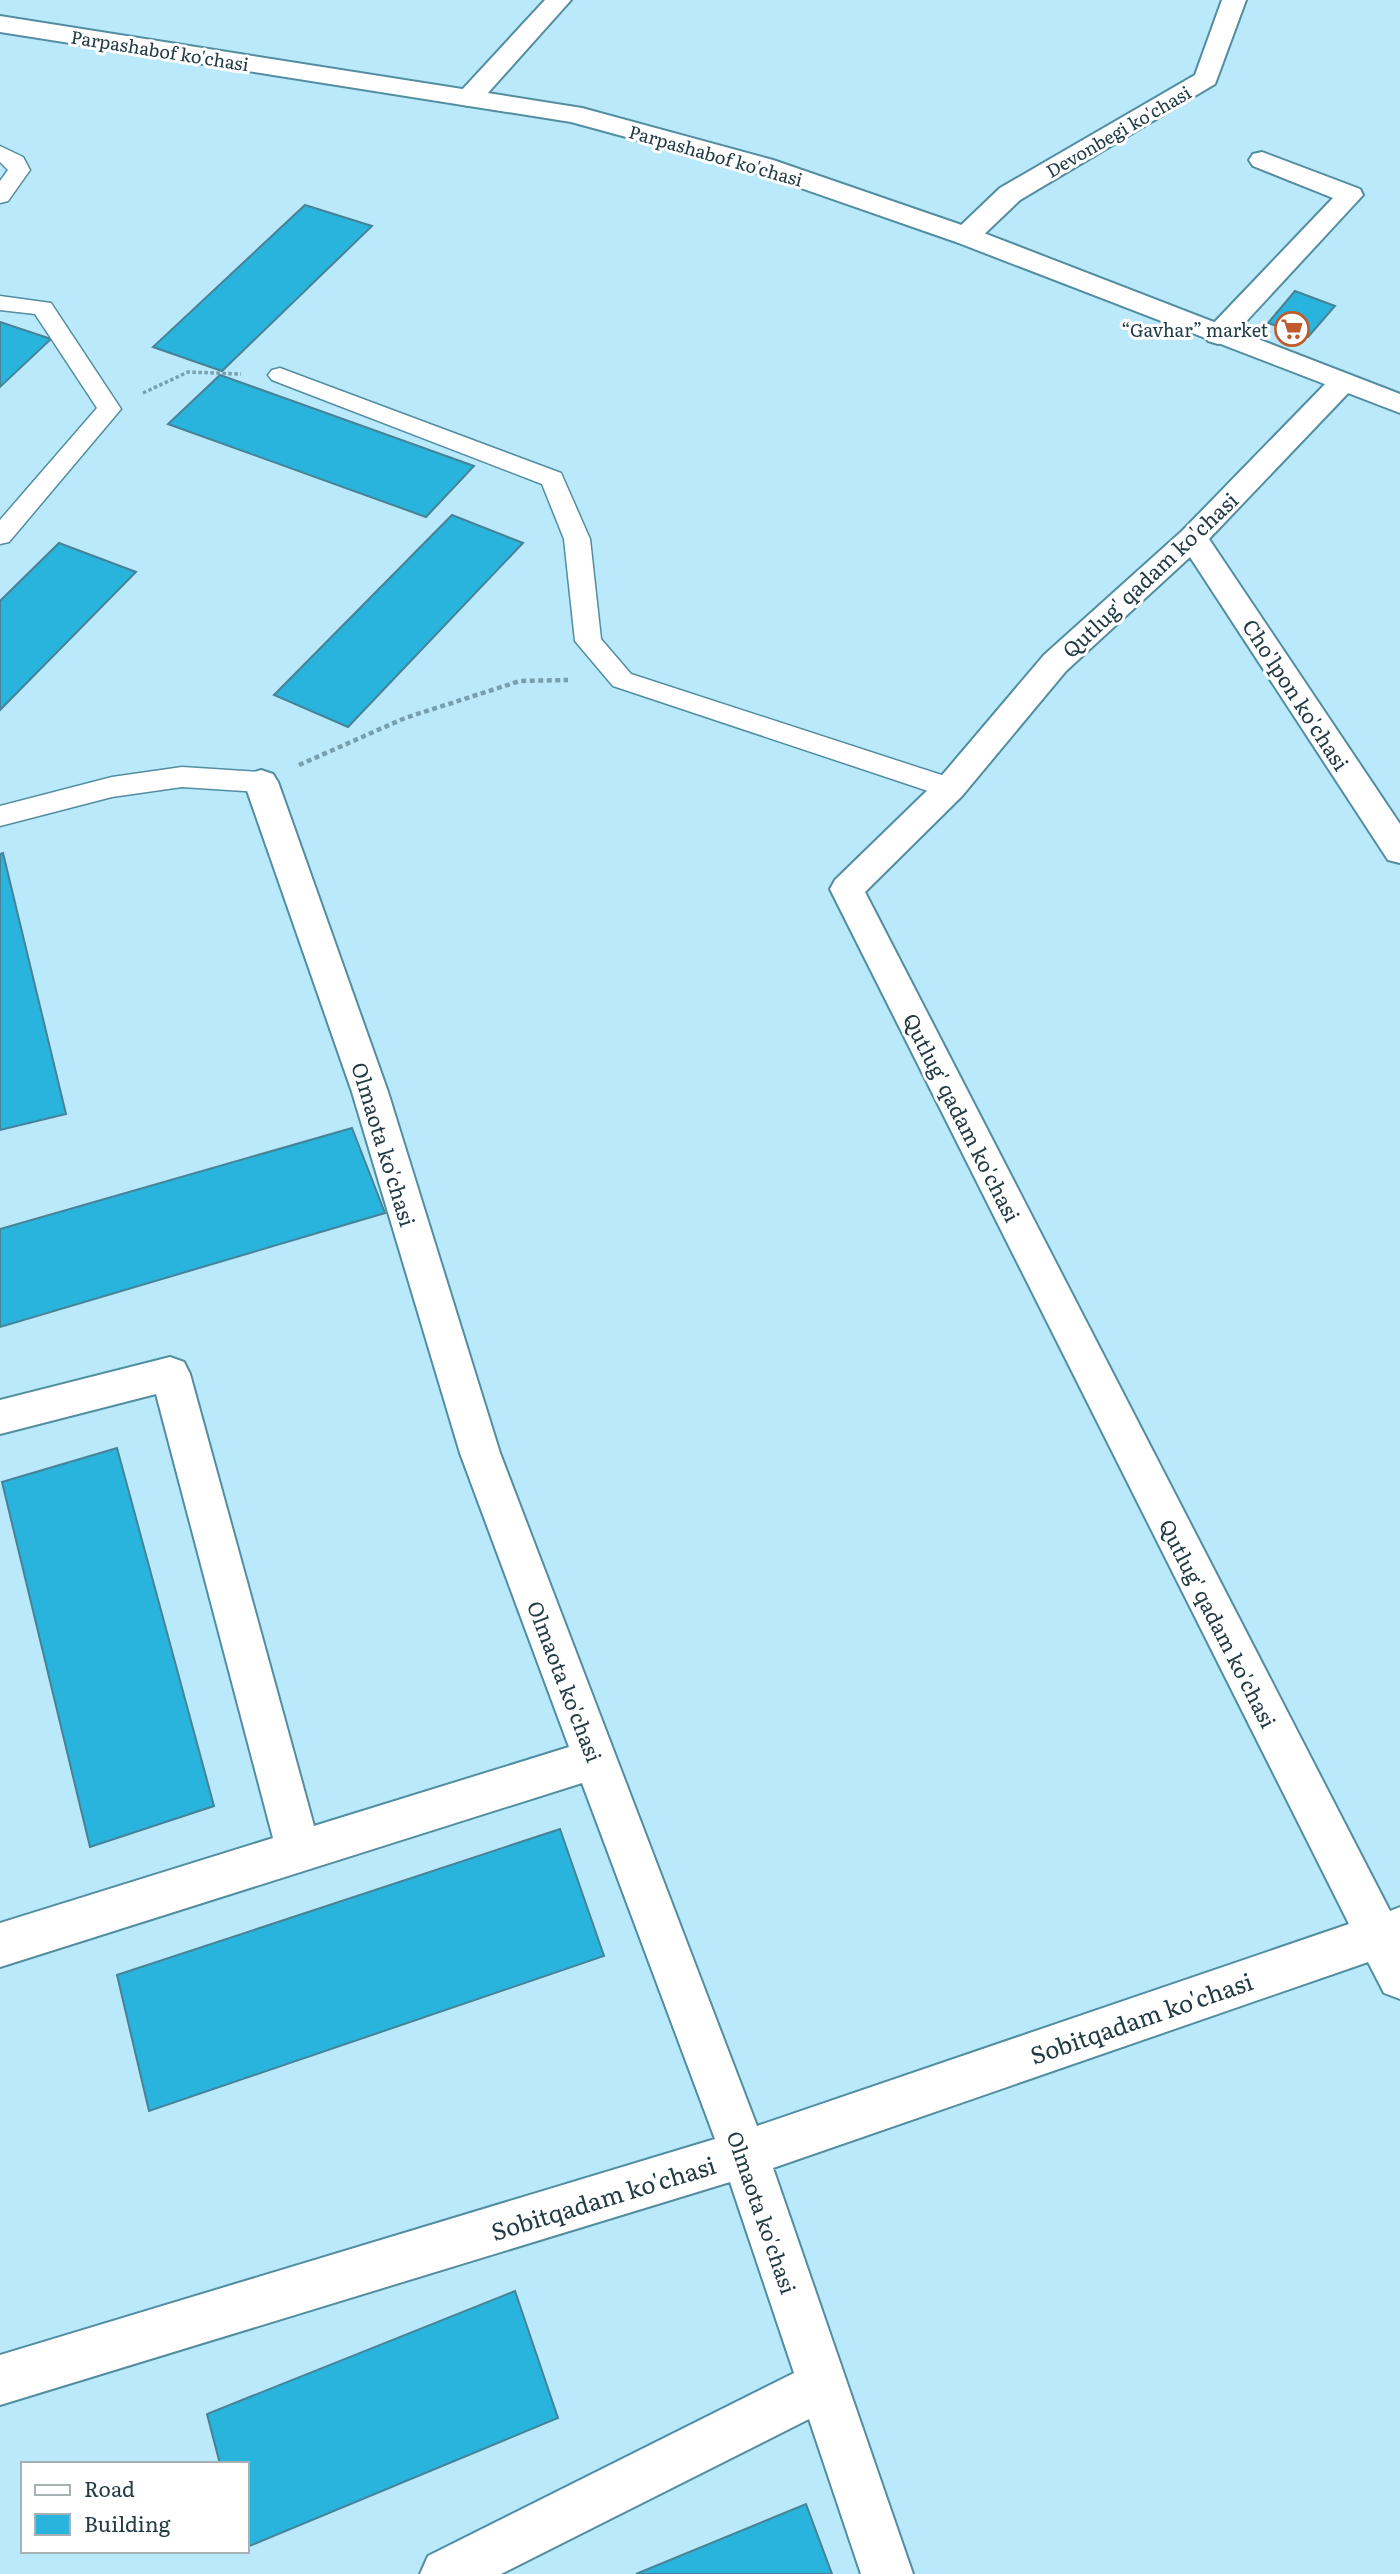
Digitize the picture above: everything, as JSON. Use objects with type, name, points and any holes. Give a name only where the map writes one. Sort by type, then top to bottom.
[{"type":"street","points":[[469,98],[559,0]]},
{"type":"street","name":"Devonbegi ko'chasi","points":[[966,236],[1010,194],[1206,79],[1234,0]]},
{"type":"street","name":"Parpashabof ko'chasi","points":[[0,24],[573,114],[764,166],[966,236],[1400,404]]},
{"type":"street","points":[[1218,335],[1350,195],[1262,160]]},
{"type":"street","name":"Qutlug' qadam ko'chasi","points":[[1342,383],[1194,538],[1055,663],[950,788],[847,889],[1389,1932],[1400,1977]]},
{"type":"street","name":"Cho'lpon ko'chasi","points":[[1194,538],[1400,851]]},
{"type":"street","name":"Olmaota ko'chasi","points":[[261,782],[370,1092],[480,1453],[744,2154],[887,2574]]},
{"type":"street","points":[[0,1417],[170,1374],[299,1851]]},
{"type":"street","points":[[0,1945],[595,1759]]},
{"type":"street","name":"Sobitqadam ko'chasi","points":[[0,2380],[744,2154],[1389,1932]]},
{"type":"street","points":[[448,2573],[823,2385]]},
{"type":"lane","points":[[0,153],[15,162],[19,170],[0,196]]},
{"type":"lane","points":[[0,303],[43,308],[109,409],[0,536]]},
{"type":"lane","points":[[280,375],[552,479],[577,539],[588,641],[622,680],[950,788]]},
{"type":"lane","points":[[0,816],[112,787],[182,777],[261,782]]},
{"type":"path","points":[[109,409],[188,372],[280,375]]},
{"type":"path","points":[[261,782],[405,718],[520,681],[622,680]]},
{"type":"building","points":[[305,205],[372,226],[222,371],[153,347]]},
{"type":"building","points":[[1295,291],[1335,306],[1308,337],[1268,323]]},
{"type":"building","points":[[0,322],[51,339],[0,387]]},
{"type":"building","points":[[220,375],[474,466],[426,517],[168,424]]},
{"type":"building","points":[[452,515],[523,543],[348,727],[274,695]]},
{"type":"building","points":[[59,543],[136,572],[0,710],[0,601]]},
{"type":"building","points":[[3,853],[66,1114],[0,1130],[0,854]]},
{"type":"building","points":[[352,1128],[385,1213],[0,1327],[0,1229]]},
{"type":"building","points":[[117,1448],[214,1806],[90,1847],[2,1482]]},
{"type":"building","points":[[560,1829],[604,1956],[149,2111],[117,1975]]},
{"type":"building","points":[[515,2291],[558,2418],[248,2547],[248,2462],[219,2462],[207,2414]]},
{"type":"building","points":[[806,2504],[832,2574],[636,2574]]},
{"type":"place","name":"“Gavhar” market","points":[[1292,329]]}]
